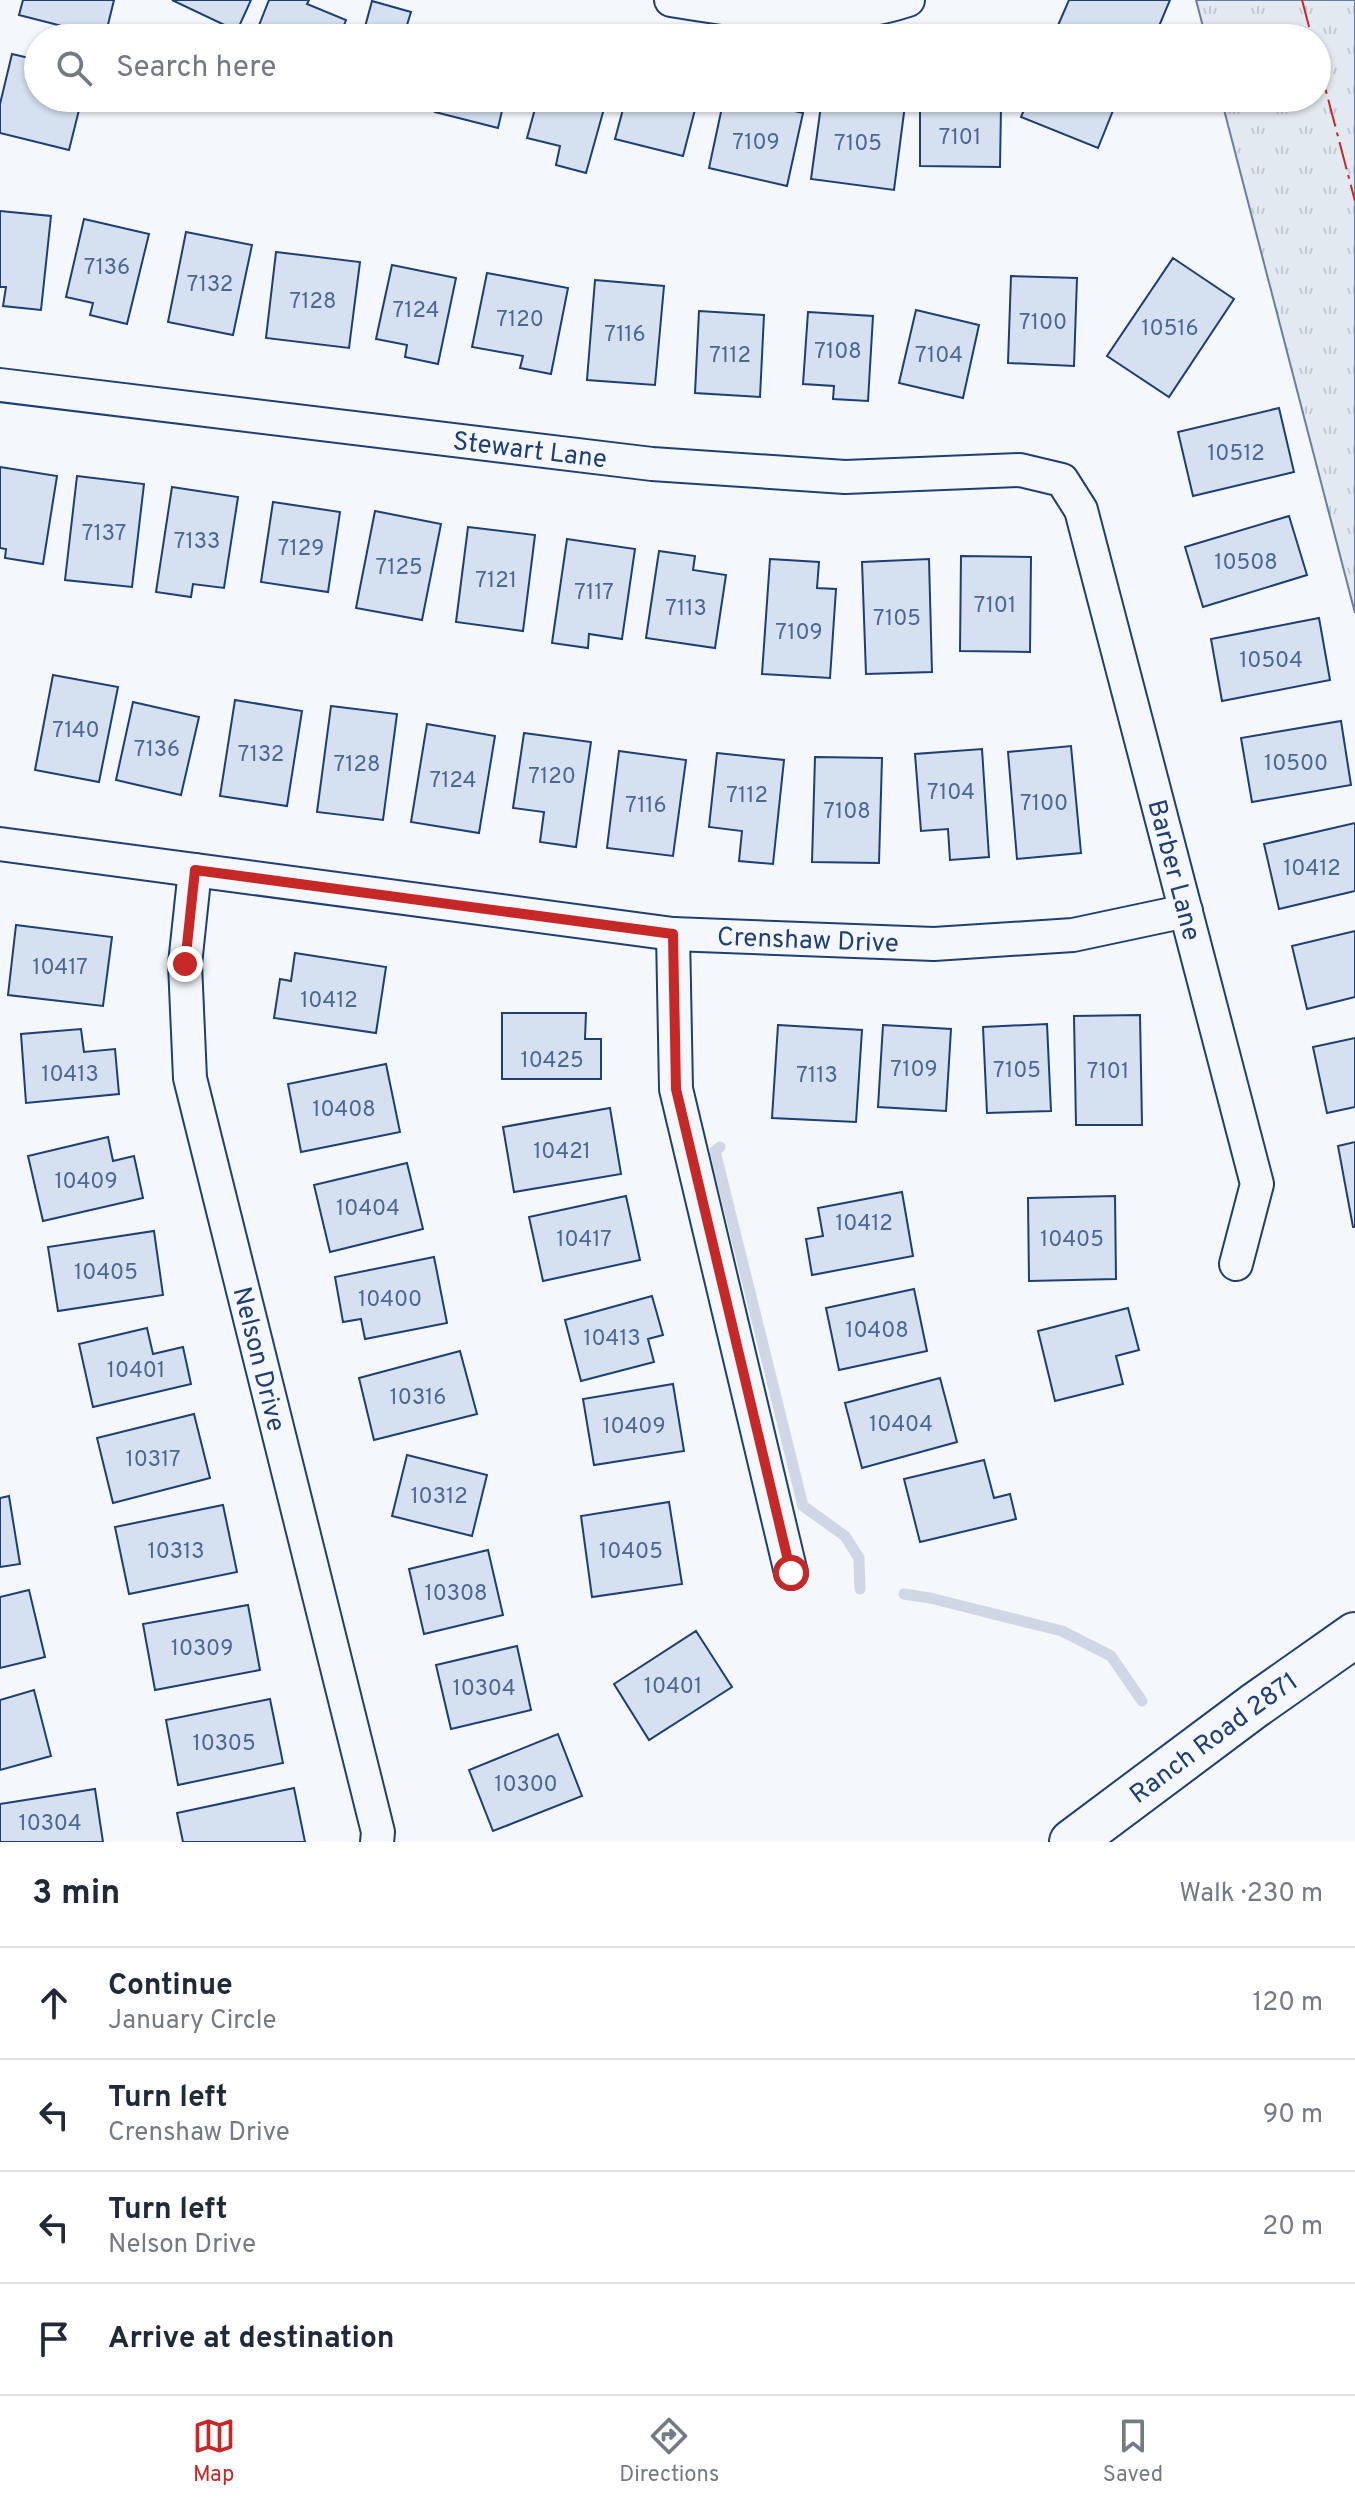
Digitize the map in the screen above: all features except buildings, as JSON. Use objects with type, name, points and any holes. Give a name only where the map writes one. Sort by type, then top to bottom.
[{"type":"main road","name":"Ranch Road 2871","points":[[1072,1842],[1355,1635]]},
{"type":"street","points":[[671,0],[804,16],[883,8],[908,0]]},
{"type":"street","name":"Stewart Lane","points":[[0,385],[652,464],[845,477],[1020,470],[1062,480]]},
{"type":"street","name":"Barber Lane","points":[[1062,480],[1081,510],[1257,1184],[1236,1264]]},
{"type":"street","name":"Crenshaw Drive","points":[[0,844],[673,934],[934,944],[1073,935],[1186,911]]},
{"type":"street","name":"Nelson Drive","points":[[195,870],[185,964],[190,1078],[378,1832],[377,1842]]},
{"type":"street","points":[[673,934],[676,1089],[791,1573]]},
{"type":"green space","points":[[1196,0],[1355,0],[1355,613],[1225,112],[1331,112],[1331,24],[1202,24]]},
{"type":"waterway","points":[[720,1147],[715,1151],[803,1506],[845,1536],[859,1558],[860,1589]]},
{"type":"waterway","points":[[904,1594],[1062,1631],[1111,1656],[1142,1701]]},
{"type":"power","points":[[1302,0],[1308,24]]},
{"type":"power","points":[[1331,110],[1355,201]]},
{"type":"route","points":[[185,964],[195,870],[673,934],[676,1089],[791,1573]]}]
